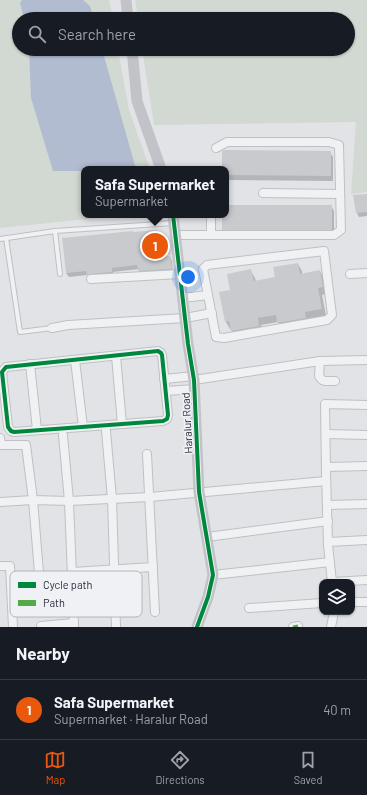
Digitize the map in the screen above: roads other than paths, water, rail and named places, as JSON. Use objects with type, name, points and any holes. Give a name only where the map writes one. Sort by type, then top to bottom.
[{"type":"street","points":[[126,0],[127,12]]},
{"type":"street","points":[[133,56],[138,101],[160,166]]},
{"type":"street","points":[[176,235],[334,235],[341,230],[339,145],[329,142],[227,142],[216,148]]},
{"type":"street","points":[[262,193],[340,194]]},
{"type":"street","points":[[211,218],[211,235]]},
{"type":"street","name":"Haralur Road","points":[[174,219],[188,344],[194,382],[199,492],[213,575],[208,597],[197,627]]},
{"type":"street","points":[[324,251],[332,314],[327,320],[224,338],[216,337],[208,295],[203,269],[207,265],[324,251]]},
{"type":"street","points":[[350,274],[367,273]]},
{"type":"street","points":[[91,279],[180,274]]},
{"type":"street","points":[[183,298],[208,295]]},
{"type":"street","points":[[52,328],[68,325],[185,318],[212,313]]},
{"type":"street","points":[[158,351],[162,355],[168,415],[167,419],[163,421],[11,431],[8,428],[3,386],[2,372],[6,367],[75,360],[158,351]]},
{"type":"street","points":[[116,356],[122,424]]},
{"type":"street","points":[[75,360],[83,427]]},
{"type":"street","points":[[166,391],[194,382],[320,361],[367,360]]},
{"type":"street","points":[[320,361],[319,376],[325,381],[335,381]]},
{"type":"street","points":[[30,364],[37,430]]},
{"type":"street","points":[[164,379],[194,382]]},
{"type":"street","points":[[332,579],[328,542],[325,404],[367,405]]},
{"type":"street","points":[[106,431],[112,499],[114,569]]},
{"type":"street","points":[[326,434],[367,435]]},
{"type":"street","points":[[63,435],[69,501],[72,571]]},
{"type":"street","points":[[0,438],[1,445],[26,445],[33,500],[39,571]]},
{"type":"street","points":[[147,454],[155,612]]},
{"type":"street","points":[[326,467],[367,466]]},
{"type":"street","points":[[0,502],[33,500],[69,501],[150,497],[326,481]]},
{"type":"street","points":[[327,505],[367,504]]},
{"type":"street","points":[[207,537],[328,521]]},
{"type":"street","points":[[328,542],[367,540]]},
{"type":"street","points":[[213,575],[330,562]]},
{"type":"street","points":[[0,566],[10,566],[10,571]]},
{"type":"street","points":[[86,571],[153,567]]},
{"type":"street","points":[[355,581],[367,580]]},
{"type":"street","points":[[355,602],[367,602]]},
{"type":"street","points":[[249,608],[319,603]]},
{"type":"street","points":[[331,627],[333,615]]},
{"type":"street","points":[[13,617],[13,627]]},
{"type":"street","points":[[116,617],[116,627]]},
{"type":"street","points":[[41,626],[74,625]]},
{"type":"lane","points":[[0,238],[174,219]]},
{"type":"lane","points":[[55,231],[60,274]]},
{"type":"lane","points":[[6,238],[20,332],[52,328]]},
{"type":"water","points":[[22,0],[83,0],[90,6],[92,12],[22,12],[20,3]]},
{"type":"water","points":[[29,56],[104,56],[135,166],[81,166],[81,171],[53,171],[31,98]]},
{"type":"place","name":"Safa Supermarket","points":[[155,246]]}]
